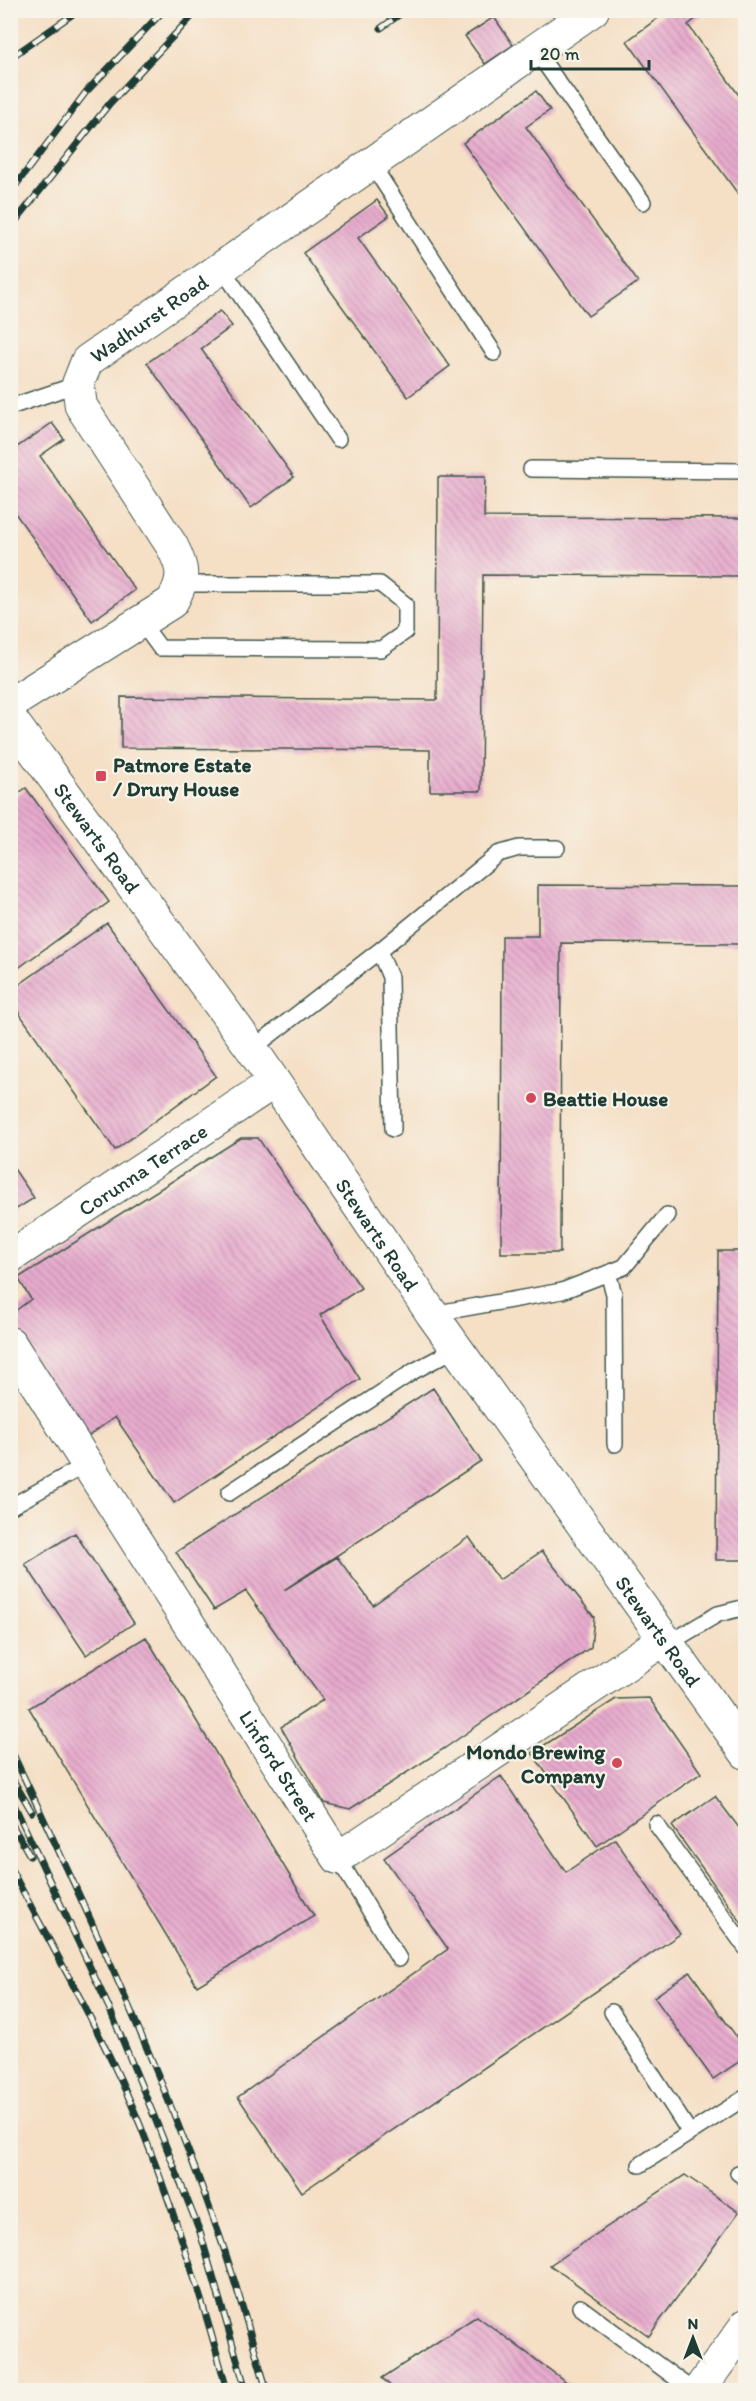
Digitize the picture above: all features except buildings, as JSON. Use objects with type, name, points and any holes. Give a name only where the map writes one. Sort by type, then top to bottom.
[{"type":"street","name":"Wadhurst Road","points":[[182,584],[181,567],[172,546],[81,406],[78,384],[87,361],[593,10]]},
{"type":"street","points":[[10,704],[172,602],[182,584]]},
{"type":"street","name":"Stewarts Road","points":[[10,718],[252,1049],[432,1314],[664,1643],[746,1753]]},
{"type":"street","name":"Corunna Terrace","points":[[10,1257],[274,1082]]},
{"type":"street","name":"Linford Street","points":[[10,1343],[338,1858]]},
{"type":"street","points":[[338,1858],[664,1643]]},
{"type":"street","points":[[699,2391],[746,2325]]},
{"type":"lane","points":[[536,51],[643,201]]},
{"type":"lane","points":[[371,163],[494,352]]},
{"type":"lane","points":[[221,267],[338,439]]},
{"type":"lane","points":[[10,407],[78,384]]},
{"type":"lane","points":[[531,470],[746,471]]},
{"type":"lane","points":[[141,622],[160,648],[381,650],[405,632],[405,604],[380,584],[182,584]]},
{"type":"lane","points":[[252,1049],[379,951],[498,854],[519,848],[557,848]]},
{"type":"lane","points":[[379,951],[390,976],[393,1129]]},
{"type":"lane","points":[[432,1314],[562,1290],[624,1267],[668,1215]]},
{"type":"lane","points":[[608,1273],[614,1294],[615,1444]]},
{"type":"lane","points":[[229,1493],[414,1371],[457,1348]]},
{"type":"lane","points":[[10,1507],[87,1464]]},
{"type":"lane","points":[[664,1643],[718,1614],[746,1607]]},
{"type":"lane","points":[[656,1824],[746,1948]]},
{"type":"lane","points":[[338,1858],[399,1959]]},
{"type":"lane","points":[[612,2012],[690,2133]]},
{"type":"lane","points":[[640,2165],[746,2097]]},
{"type":"lane","points":[[580,2307],[692,2391]]},
{"type":"railway","points":[[10,58],[79,10]]},
{"type":"railway","points":[[10,193],[86,92],[164,10]]},
{"type":"railway","points":[[10,228],[110,103],[198,10]]},
{"type":"railway","points":[[381,28],[406,10]]},
{"type":"railway","points":[[10,1748],[93,1925],[170,2104],[223,2246],[267,2390]]},
{"type":"railway","points":[[10,1775],[32,1812]]},
{"type":"railway","points":[[10,1796],[110,2010],[154,2116],[200,2232],[246,2390]]},
{"type":"railway","points":[[10,1821],[30,1856]]},
{"type":"railway","points":[[10,1867],[96,2029],[141,2127],[188,2257],[227,2390]]},
{"type":"place","name":"Patmore Estate / Drury House","points":[[101,776]]},
{"type":"place","name":"Beattie House","points":[[531,1098]]},
{"type":"place","name":"Mondo Brewing Company","points":[[617,1763]]}]
